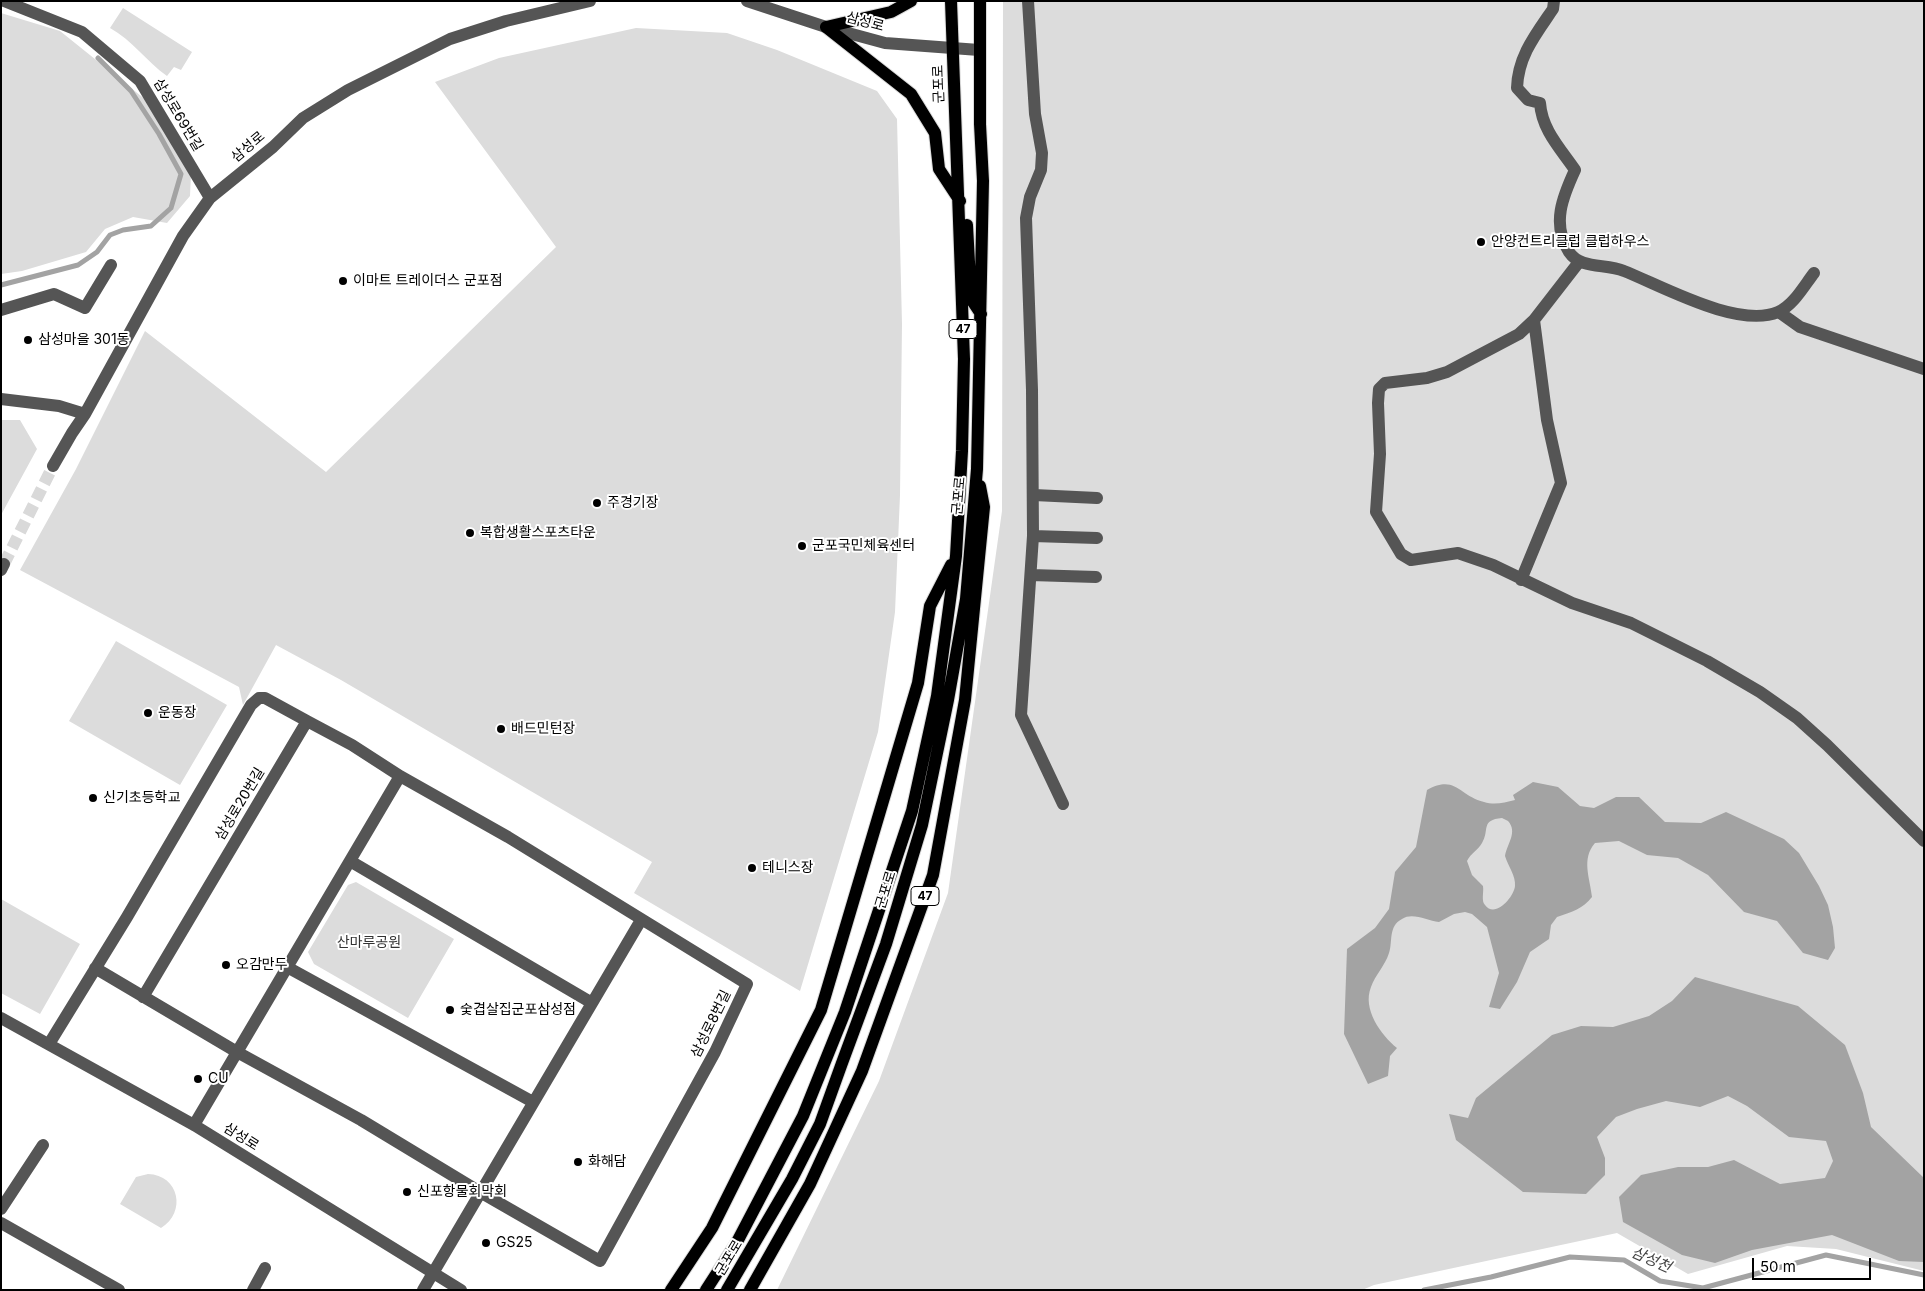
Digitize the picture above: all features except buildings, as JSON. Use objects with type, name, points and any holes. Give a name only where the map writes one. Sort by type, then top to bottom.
[{"type":"main road","points":[[826,27],[891,12],[911,1]]},
{"type":"main road","name":"군포로","points":[[706,1290],[737,1242],[803,1116],[848,1003],[912,811],[937,696],[956,556],[962,451],[964,359],[960,201],[951,1]]},
{"type":"main road","name":"군포로","points":[[727,1290],[792,1179],[820,1124],[886,944],[922,825],[948,700],[966,599],[977,469],[982,314],[983,181],[979,50],[980,1]]},
{"type":"main road","points":[[826,27],[912,94],[935,133],[939,169],[960,201]]},
{"type":"main road","points":[[960,226],[967,225],[968,229],[971,299],[982,314]]},
{"type":"main road","name":"군포로","points":[[750,1290],[810,1184],[862,1071],[933,875],[965,700],[975,608],[984,506],[977,469]]},
{"type":"main road","name":"군포로","points":[[671,1290],[712,1228],[821,1010],[909,718],[918,683],[930,606],[956,556]]},
{"type":"street","name":"삼성로69번길","points":[[4,1],[82,32],[140,81],[210,198]]},
{"type":"street","name":"삼성로","points":[[53,466],[85,414],[183,236],[210,198],[273,147],[303,118],[348,90],[450,39],[565,4],[590,1]]},
{"type":"street","name":"삼성로","points":[[747,1],[765,4],[826,27],[885,43],[979,50]]},
{"type":"street","points":[[1028,1],[1035,114],[1042,153],[1041,170],[1030,197],[1026,218],[1034,495],[1032,575],[1022,715],[1063,804]]},
{"type":"street","points":[[1554,1],[1553,8],[1522,57],[1517,74],[1517,88],[1528,100],[1540,103],[1546,130],[1575,170],[1565,191],[1558,216],[1566,246],[1579,262],[1622,270],[1724,311],[1750,316],[1778,312],[1794,299],[1814,273]]},
{"type":"street","points":[[1579,262],[1534,320],[1519,334],[1447,372],[1427,378],[1385,383],[1379,389],[1380,454],[1376,512],[1401,554],[1411,560],[1458,553],[1492,565],[1572,604],[1640,627],[1707,661],[1760,692],[1797,718],[1828,745],[1924,841]]},
{"type":"street","points":[[1,310],[54,294],[85,308],[111,265]]},
{"type":"street","points":[[1778,312],[1800,327],[1924,370]]},
{"type":"street","points":[[1521,580],[1561,483],[1547,420],[1534,320]]},
{"type":"street","points":[[1,399],[59,406],[85,414]]},
{"type":"street","points":[[1034,495],[1097,498]]},
{"type":"street","points":[[1033,536],[1097,538]]},
{"type":"street","points":[[1032,575],[1096,577]]},
{"type":"street","points":[[49,1044],[255,700],[265,698],[352,745],[400,776],[516,842],[641,920],[423,1290]]},
{"type":"street","name":"삼성로20번길","points":[[143,997],[307,721]]},
{"type":"street","points":[[194,1125],[400,776]]},
{"type":"street","points":[[350,861],[592,1003]]},
{"type":"street","name":"삼성로8번길","points":[[480,1192],[600,1261],[715,1052],[747,984],[641,920]]},
{"type":"street","points":[[287,967],[533,1102]]},
{"type":"street","points":[[95,968],[237,1052],[361,1120],[480,1192]]},
{"type":"street","name":"삼성로","points":[[1,1018],[194,1125],[460,1290]]},
{"type":"street","points":[[1,1209],[43,1145]]},
{"type":"street","points":[[1,1223],[119,1290]]},
{"type":"street","points":[[253,1290],[265,1268]]},
{"type":"green space","points":[[1003,1],[1924,1],[1924,1271],[1836,1249],[1787,1246],[1688,1274],[1617,1233],[1374,1285],[1362,1290],[777,1290],[879,1081],[948,893],[1002,511]]},
{"type":"green space","points":[[123,8],[192,52],[181,70],[174,67],[167,76],[110,28]]},
{"type":"green space","points":[[1,13],[60,31],[146,100],[191,173],[190,196],[167,223],[133,217],[105,229],[86,252],[22,271],[1,274]]},
{"type":"green space","name":"복합생활스포츠타운","points":[[636,28],[727,33],[777,50],[877,91],[897,119],[902,324],[900,495],[895,612],[878,732],[800,991],[634,893],[652,862],[341,680],[276,645],[243,705],[239,687],[20,570],[76,469],[145,331],[326,472],[556,247],[435,82],[499,58]]},
{"type":"green space","points":[[1,420],[20,420],[37,449],[1,515]]},
{"type":"green space","name":"운동장","points":[[116,641],[227,705],[180,785],[69,721]]},
{"type":"green space","name":"산마루공원","points":[[356,882],[454,939],[408,1018],[314,964],[308,952],[348,885]]},
{"type":"green space","points":[[1,899],[80,944],[40,1014],[1,993]]},
{"type":"green space","points":[[148,1174],[159,1176],[167,1181],[173,1187],[176,1195],[174,1213],[161,1228],[120,1204],[136,1177]]},
{"type":"shaded area","points":[[1533,782],[1558,787],[1580,806],[1594,808],[1616,797],[1639,797],[1665,822],[1701,823],[1726,812],[1784,839],[1799,853],[1828,905],[1835,948],[1828,960],[1803,953],[1777,921],[1744,912],[1708,875],[1678,858],[1647,855],[1619,841],[1595,843],[1587,862],[1592,897],[1581,907],[1557,917],[1551,925],[1549,939],[1530,952],[1517,982],[1500,1009],[1489,1007],[1499,973],[1487,927],[1472,914],[1465,912],[1454,914],[1439,922],[1411,916],[1398,922],[1393,930],[1387,958],[1371,987],[1369,995],[1371,1013],[1379,1029],[1397,1048],[1390,1056],[1388,1076],[1368,1084],[1344,1034],[1347,949],[1375,928],[1389,909],[1395,872],[1416,847],[1427,790],[1445,784],[1451,785],[1476,799],[1492,803],[1515,800],[1513,795]],"holes":[[[1502,818],[1511,825],[1512,834],[1505,856],[1515,882],[1514,891],[1508,901],[1499,908],[1489,909],[1483,901],[1483,886],[1472,875],[1467,861],[1482,843],[1488,823]]]},
{"type":"shaded area","points":[[1695,977],[1798,1006],[1845,1045],[1863,1093],[1871,1127],[1924,1178],[1924,1262],[1899,1261],[1832,1235],[1752,1250],[1715,1263],[1682,1255],[1623,1222],[1619,1197],[1641,1175],[1678,1167],[1708,1167],[1734,1160],[1780,1184],[1825,1178],[1833,1161],[1826,1141],[1789,1137],[1747,1106],[1728,1096],[1700,1107],[1666,1101],[1616,1117],[1597,1137],[1605,1158],[1605,1175],[1586,1194],[1523,1192],[1456,1140],[1449,1114],[1468,1118],[1476,1098],[1552,1035],[1581,1026],[1613,1027],[1649,1016],[1672,1001]]},
{"type":"waterway","points":[[1,285],[78,265],[97,252],[110,235],[123,230],[151,226],[171,208],[181,174],[159,134],[131,91],[98,58]]},
{"type":"waterway","name":"삼성천","points":[[1424,1290],[1491,1277],[1570,1257],[1624,1260],[1660,1281],[1703,1288],[1826,1255],[1924,1275]]},
{"type":"tunnel","points":[[4,564],[53,466]]},
{"type":"place","name":"안양컨트리클럽 클럽하우스","points":[[1481,242]]},
{"type":"place","name":"이마트 트레이더스 군포점","points":[[343,281]]},
{"type":"place","name":"삼성마을 301동","points":[[28,340]]},
{"type":"place","name":"주경기장","points":[[597,503]]},
{"type":"place","name":"복합생활스포츠타운","points":[[470,533]]},
{"type":"place","name":"군포국민체육센터","points":[[802,546]]},
{"type":"place","name":"운동장","points":[[148,713]]},
{"type":"place","name":"배드민턴장","points":[[501,729]]},
{"type":"place","name":"신기초등학교","points":[[93,798]]},
{"type":"place","name":"테니스장","points":[[752,868]]},
{"type":"place","name":"오감만두","points":[[226,965]]},
{"type":"place","name":"숯겹살집군포삼성점","points":[[450,1010]]},
{"type":"place","name":"CU","points":[[198,1079]]},
{"type":"place","name":"화해담","points":[[578,1162]]},
{"type":"place","name":"신포항물회막회","points":[[407,1192]]},
{"type":"place","name":"GS25","points":[[486,1243]]}]
